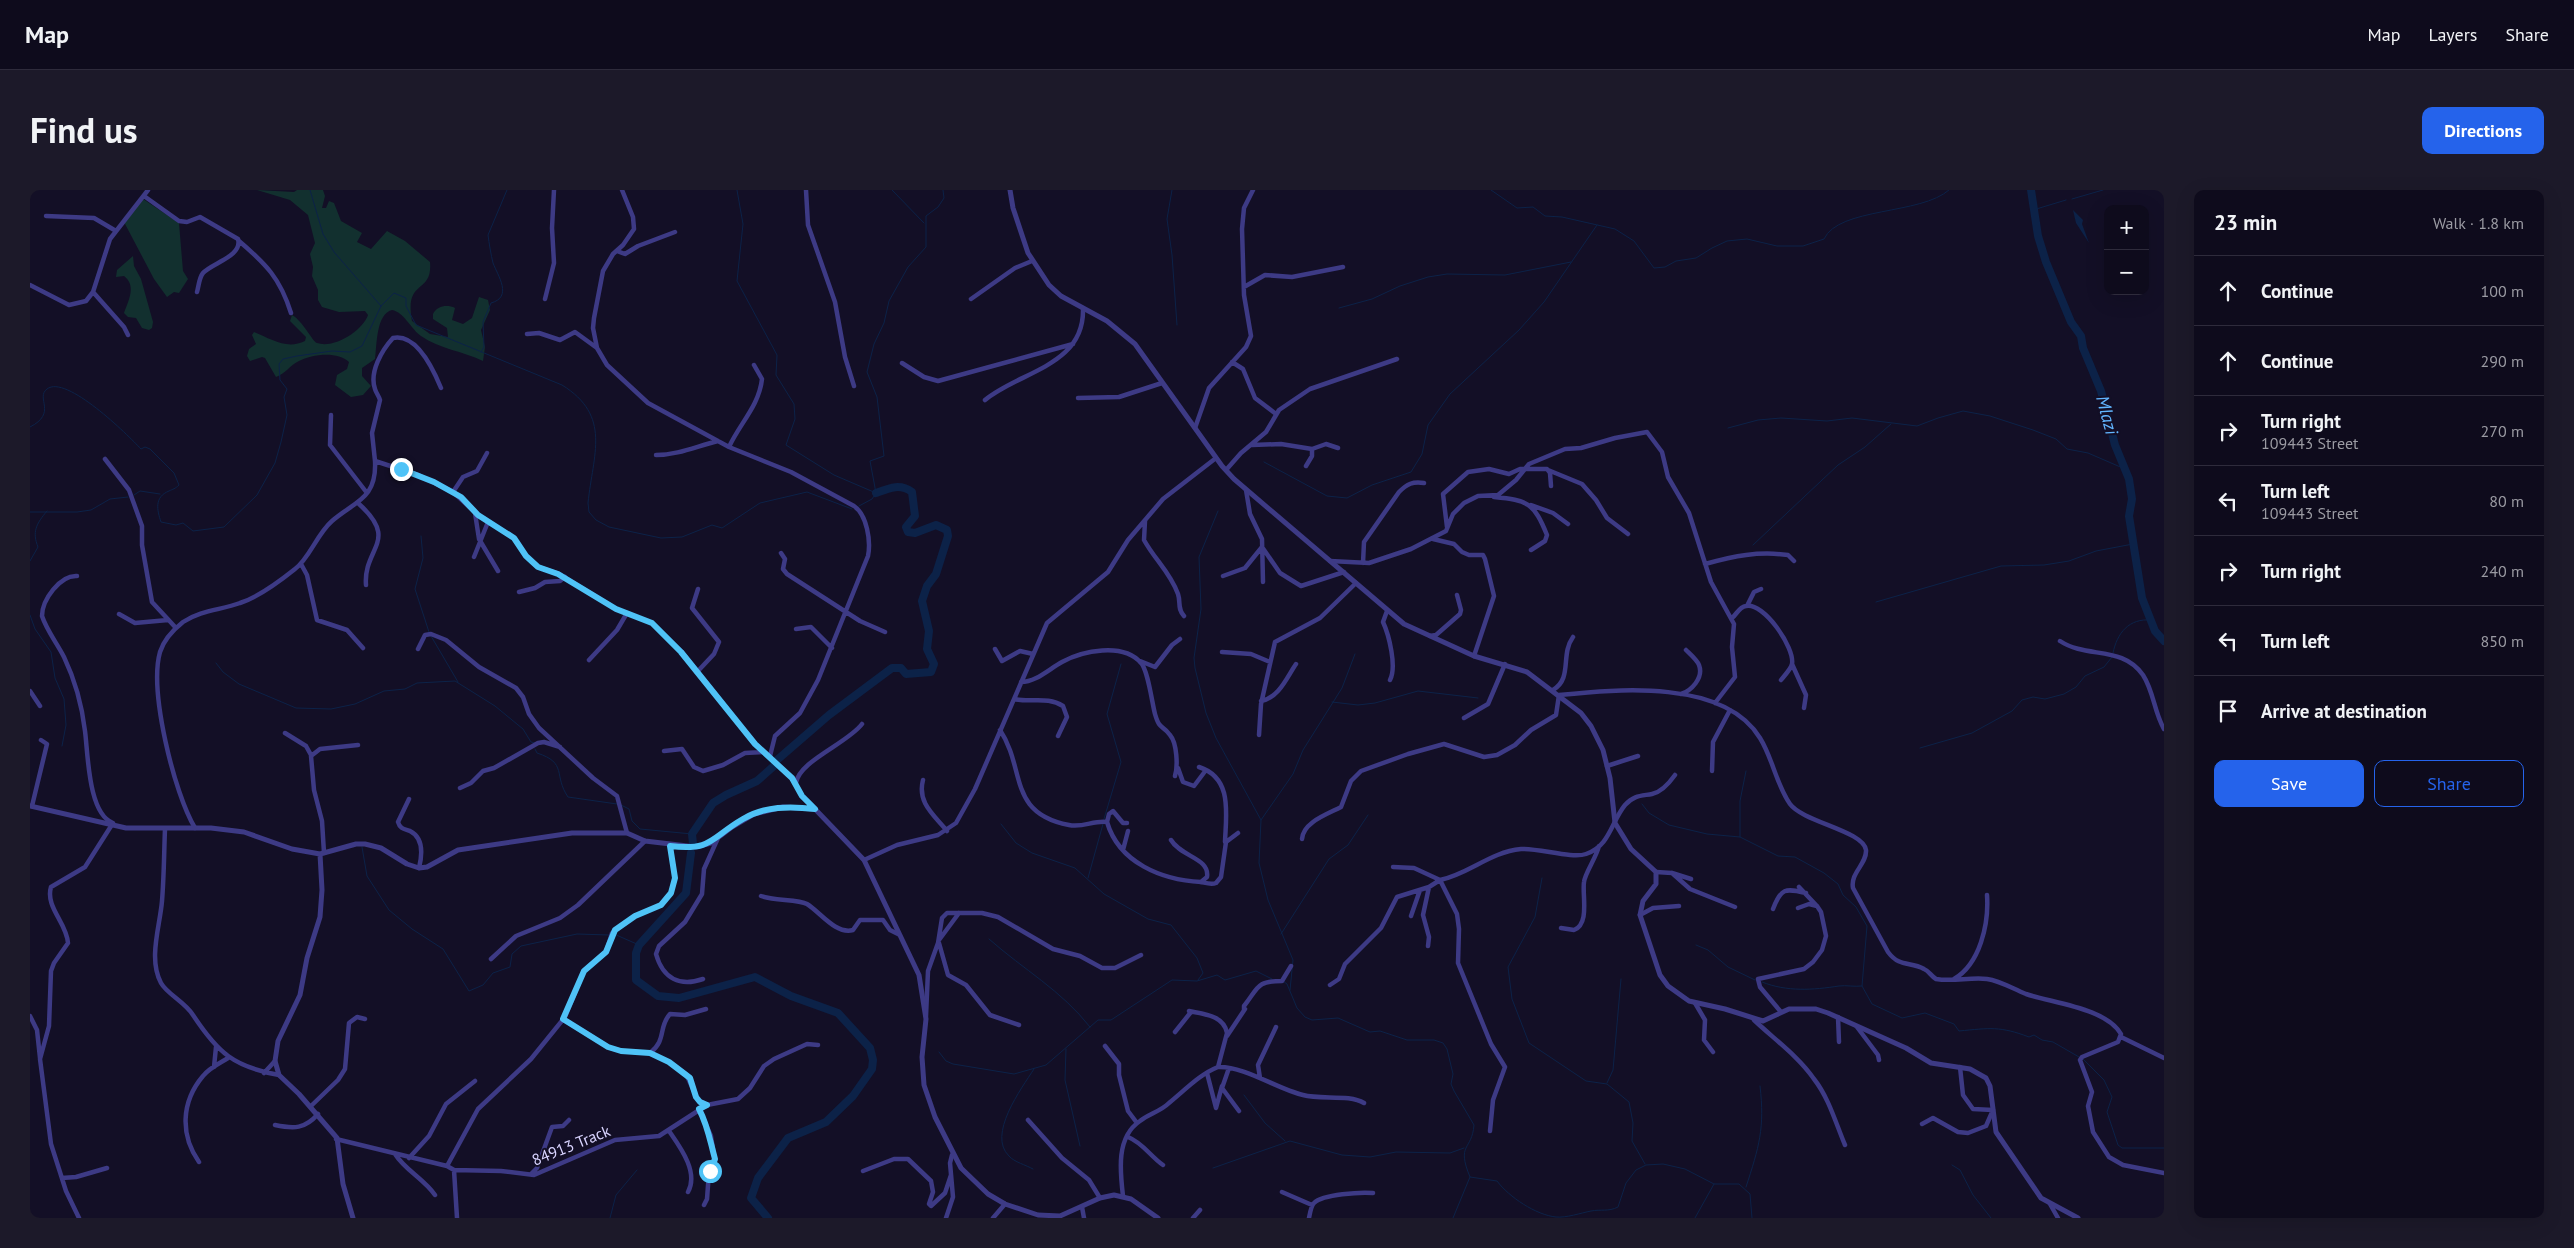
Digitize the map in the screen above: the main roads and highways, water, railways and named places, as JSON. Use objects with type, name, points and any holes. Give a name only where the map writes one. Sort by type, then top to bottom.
[{"type":"water","points":[[2073,210],[2083,220],[2082,224],[2089,243],[2076,223]]},
{"type":"waterway","points":[[310,190],[323,234],[334,252],[381,306]]},
{"type":"waterway","points":[[481,352],[484,347],[483,322],[491,303],[498,300],[503,291],[493,263],[488,235],[507,190]]},
{"type":"waterway","points":[[737,190],[743,224],[737,281],[777,355],[776,375],[794,404],[795,419],[786,445],[834,475],[876,493]]},
{"type":"waterway","points":[[892,190],[924,223]]},
{"type":"waterway","points":[[859,506],[872,499],[876,493],[870,461],[884,456],[877,397],[867,372],[874,344],[884,323],[889,301],[908,267],[926,247],[926,216],[938,207],[944,198],[943,190]]},
{"type":"waterway","points":[[1172,190],[1167,219],[1172,255],[1177,325]]},
{"type":"waterway","points":[[1491,190],[1517,208],[1533,207],[1545,216],[1562,217],[1615,229],[1634,241],[1654,268],[1665,267],[1676,261],[1696,258],[1727,241],[1747,239],[1777,246],[1803,246],[1824,239],[1833,229],[1846,221],[1920,204],[1936,198],[1949,190]]},
{"type":"waterway","name":"Mlazi","points":[[2031,190],[2038,236],[2046,262],[2071,322],[2081,336],[2083,348],[2101,391],[2115,445],[2129,479],[2132,499],[2129,516],[2142,598],[2155,631],[2164,641]]},
{"type":"waterway","points":[[2072,199],[2103,190]]},
{"type":"waterway","points":[[2033,210],[2066,200]]},
{"type":"waterway","points":[[1264,462],[1327,496],[1347,498],[1372,485],[1411,472],[1422,454],[1428,425],[1450,394],[1519,330],[1544,302],[1597,225]]},
{"type":"waterway","points":[[1339,308],[1372,299],[1400,286],[1428,277],[1447,274],[1505,275],[1571,262]]},
{"type":"waterway","points":[[30,427],[43,416],[45,411],[43,397],[47,389],[56,387],[68,390],[111,420],[141,449],[145,447],[150,449],[174,473],[179,485],[164,494],[159,500],[158,513],[161,522],[176,525],[183,523],[193,531],[224,527],[257,495],[275,463],[287,415],[284,397],[287,389],[280,380],[279,364],[283,359],[332,351],[350,352],[362,346],[381,306],[394,293],[406,298],[406,306],[416,325],[562,385],[578,397],[588,410],[594,423],[596,437],[588,503],[589,512],[596,520],[609,527],[661,538],[682,537],[712,525],[722,528],[760,503],[807,492],[852,509]]},
{"type":"waterway","points":[[1728,428],[1758,420],[1781,418],[1827,421],[1852,418],[1917,426],[1963,411],[1990,416],[2033,430],[2056,439],[2067,449],[2088,453],[2125,469]]},
{"type":"waterway","points":[[1753,545],[1838,465],[1865,447],[1891,424]]},
{"type":"waterway","points":[[777,760],[829,715],[892,668],[901,668],[906,674],[931,672],[934,664],[927,649],[929,631],[922,601],[927,586],[936,574],[948,536],[947,530],[936,525],[915,533],[908,532],[906,527],[915,516],[912,492],[899,487],[876,493]]},
{"type":"waterway","points":[[134,495],[140,491],[160,494]]},
{"type":"waterway","points":[[30,512],[77,512],[91,510],[110,499],[128,497]]},
{"type":"waterway","points":[[30,561],[38,547],[35,537],[36,528],[47,511]]},
{"type":"waterway","points":[[1218,511],[1199,557],[1201,609],[1194,658],[1195,668],[1206,713],[1216,738],[1261,820],[1259,863],[1268,900],[1293,960],[1290,990]]},
{"type":"waterway","points":[[421,536],[423,558],[415,589],[429,632]]},
{"type":"waterway","points":[[1876,602],[2001,566],[2044,565],[2069,561],[2096,551],[2133,544]]},
{"type":"waterway","points":[[30,615],[35,629],[51,652],[55,678],[64,699],[66,725],[62,746]]},
{"type":"waterway","points":[[2113,653],[2118,639],[2125,628],[2136,622],[2151,620]]},
{"type":"waterway","points":[[431,636],[458,682]]},
{"type":"waterway","points":[[1261,820],[1293,774],[1303,750],[1342,688],[1355,654]]},
{"type":"waterway","points":[[1920,748],[1972,733],[2012,711],[2022,700],[2033,697],[2045,699],[2064,694],[2076,687],[2085,676],[2104,667],[2112,657]]},
{"type":"waterway","points":[[216,663],[223,672],[239,684],[296,708],[331,709],[355,704],[384,691],[405,689],[417,683],[455,681],[495,706],[523,729],[531,742],[535,743]]},
{"type":"waterway","points":[[1104,819],[1121,762],[1107,714],[1121,664]]},
{"type":"waterway","points":[[1332,702],[1358,705],[1375,703],[1418,691],[1478,698]]},
{"type":"waterway","points":[[535,749],[537,753],[553,761],[568,797],[617,804]]},
{"type":"waterway","points":[[693,844],[692,834],[713,803],[757,781],[775,765]]},
{"type":"waterway","points":[[1740,837],[1740,801],[1746,771]]},
{"type":"waterway","points":[[1642,804],[1649,813],[1669,825],[1707,834],[1740,837],[1778,856],[1795,857],[1824,873],[1838,884],[1843,895],[1856,907],[1867,926],[1862,986],[1872,1004],[1902,1018],[1925,1013],[1954,1024],[1959,1031],[1995,1029],[2029,1037],[2034,1035],[2042,1040],[2053,1042],[2079,1057]]},
{"type":"waterway","points":[[621,805],[629,809],[632,821],[640,829],[692,834]]},
{"type":"waterway","points":[[1281,934],[1329,859],[1348,845],[1368,815]]},
{"type":"waterway","points":[[1001,824],[1016,843],[1032,853],[1075,868],[1104,894],[1148,919],[1171,925],[1197,958],[1203,973],[1198,980]]},
{"type":"waterway","points":[[1088,878],[1103,824]]},
{"type":"waterway","points":[[362,847],[367,876],[389,910],[412,929],[443,949],[469,991],[483,985],[493,973],[510,967],[512,954],[521,946],[577,934],[609,935]]},
{"type":"waterway","points":[[691,853],[686,893],[639,945],[636,953],[636,980],[658,996],[679,998],[755,977],[791,996],[838,1013],[870,1048],[873,1060],[872,1069],[853,1096],[826,1122],[788,1138],[758,1178],[751,1198],[768,1218]]},
{"type":"waterway","points":[[1542,878],[1535,917],[1508,967],[1512,999],[1529,1043],[1586,1081],[1607,1084],[1629,1102],[1633,1123],[1632,1141],[1645,1164]]},
{"type":"waterway","points":[[614,934],[639,945]]},
{"type":"waterway","points":[[989,939],[1055,991],[1090,1027]]},
{"type":"waterway","points":[[1696,945],[1708,950],[1728,967],[1755,980]]},
{"type":"waterway","points":[[939,1052],[946,1061],[953,1064],[1014,1074],[1046,1065],[1098,1020],[1111,1020],[1172,980],[1197,981],[1217,975],[1225,980],[1256,971],[1272,979]]},
{"type":"waterway","points":[[1607,1083],[1613,1070],[1621,979]]},
{"type":"waterway","points":[[1283,981],[1287,984],[1297,1008],[1305,1017],[1312,1020],[1338,1018],[1370,1032],[1380,1031],[1407,1040],[1434,1040],[1443,1043],[1447,1049],[1453,1074],[1451,1084],[1474,1125],[1464,1158],[1470,1177],[1497,1181],[1508,1193],[1532,1209],[1548,1216],[1556,1217],[1614,1209],[1618,1207],[1626,1183],[1636,1170],[1646,1165],[1663,1164],[1685,1169],[1714,1184],[1739,1184],[1750,1194],[1752,1218]]},
{"type":"waterway","points":[[1762,982],[1790,989],[1862,986]]},
{"type":"waterway","points":[[1066,1049],[1065,1080],[1080,1146]]},
{"type":"waterway","points":[[2083,1059],[2104,1080],[2112,1097],[2107,1112],[2118,1145],[2122,1148],[2164,1148]]},
{"type":"waterway","points":[[1033,1169],[1009,1156],[1003,1147],[1002,1136],[1008,1112],[1034,1069]]},
{"type":"waterway","points":[[1746,1187],[1760,1137],[1762,1114],[1760,1086]]},
{"type":"waterway","points":[[1244,1095],[1265,1123],[1285,1141]]},
{"type":"waterway","points":[[1213,1168],[1290,1141],[1342,1155],[1370,1157],[1396,1152],[1450,1153],[1464,1148]]},
{"type":"waterway","points":[[1952,1165],[1960,1170],[1973,1195],[1991,1218]]},
{"type":"waterway","points":[[610,1218],[616,1195],[637,1170]]},
{"type":"waterway","points":[[1453,1218],[1470,1177]]},
{"type":"waterway","points":[[1695,1218],[1714,1184]]}]
